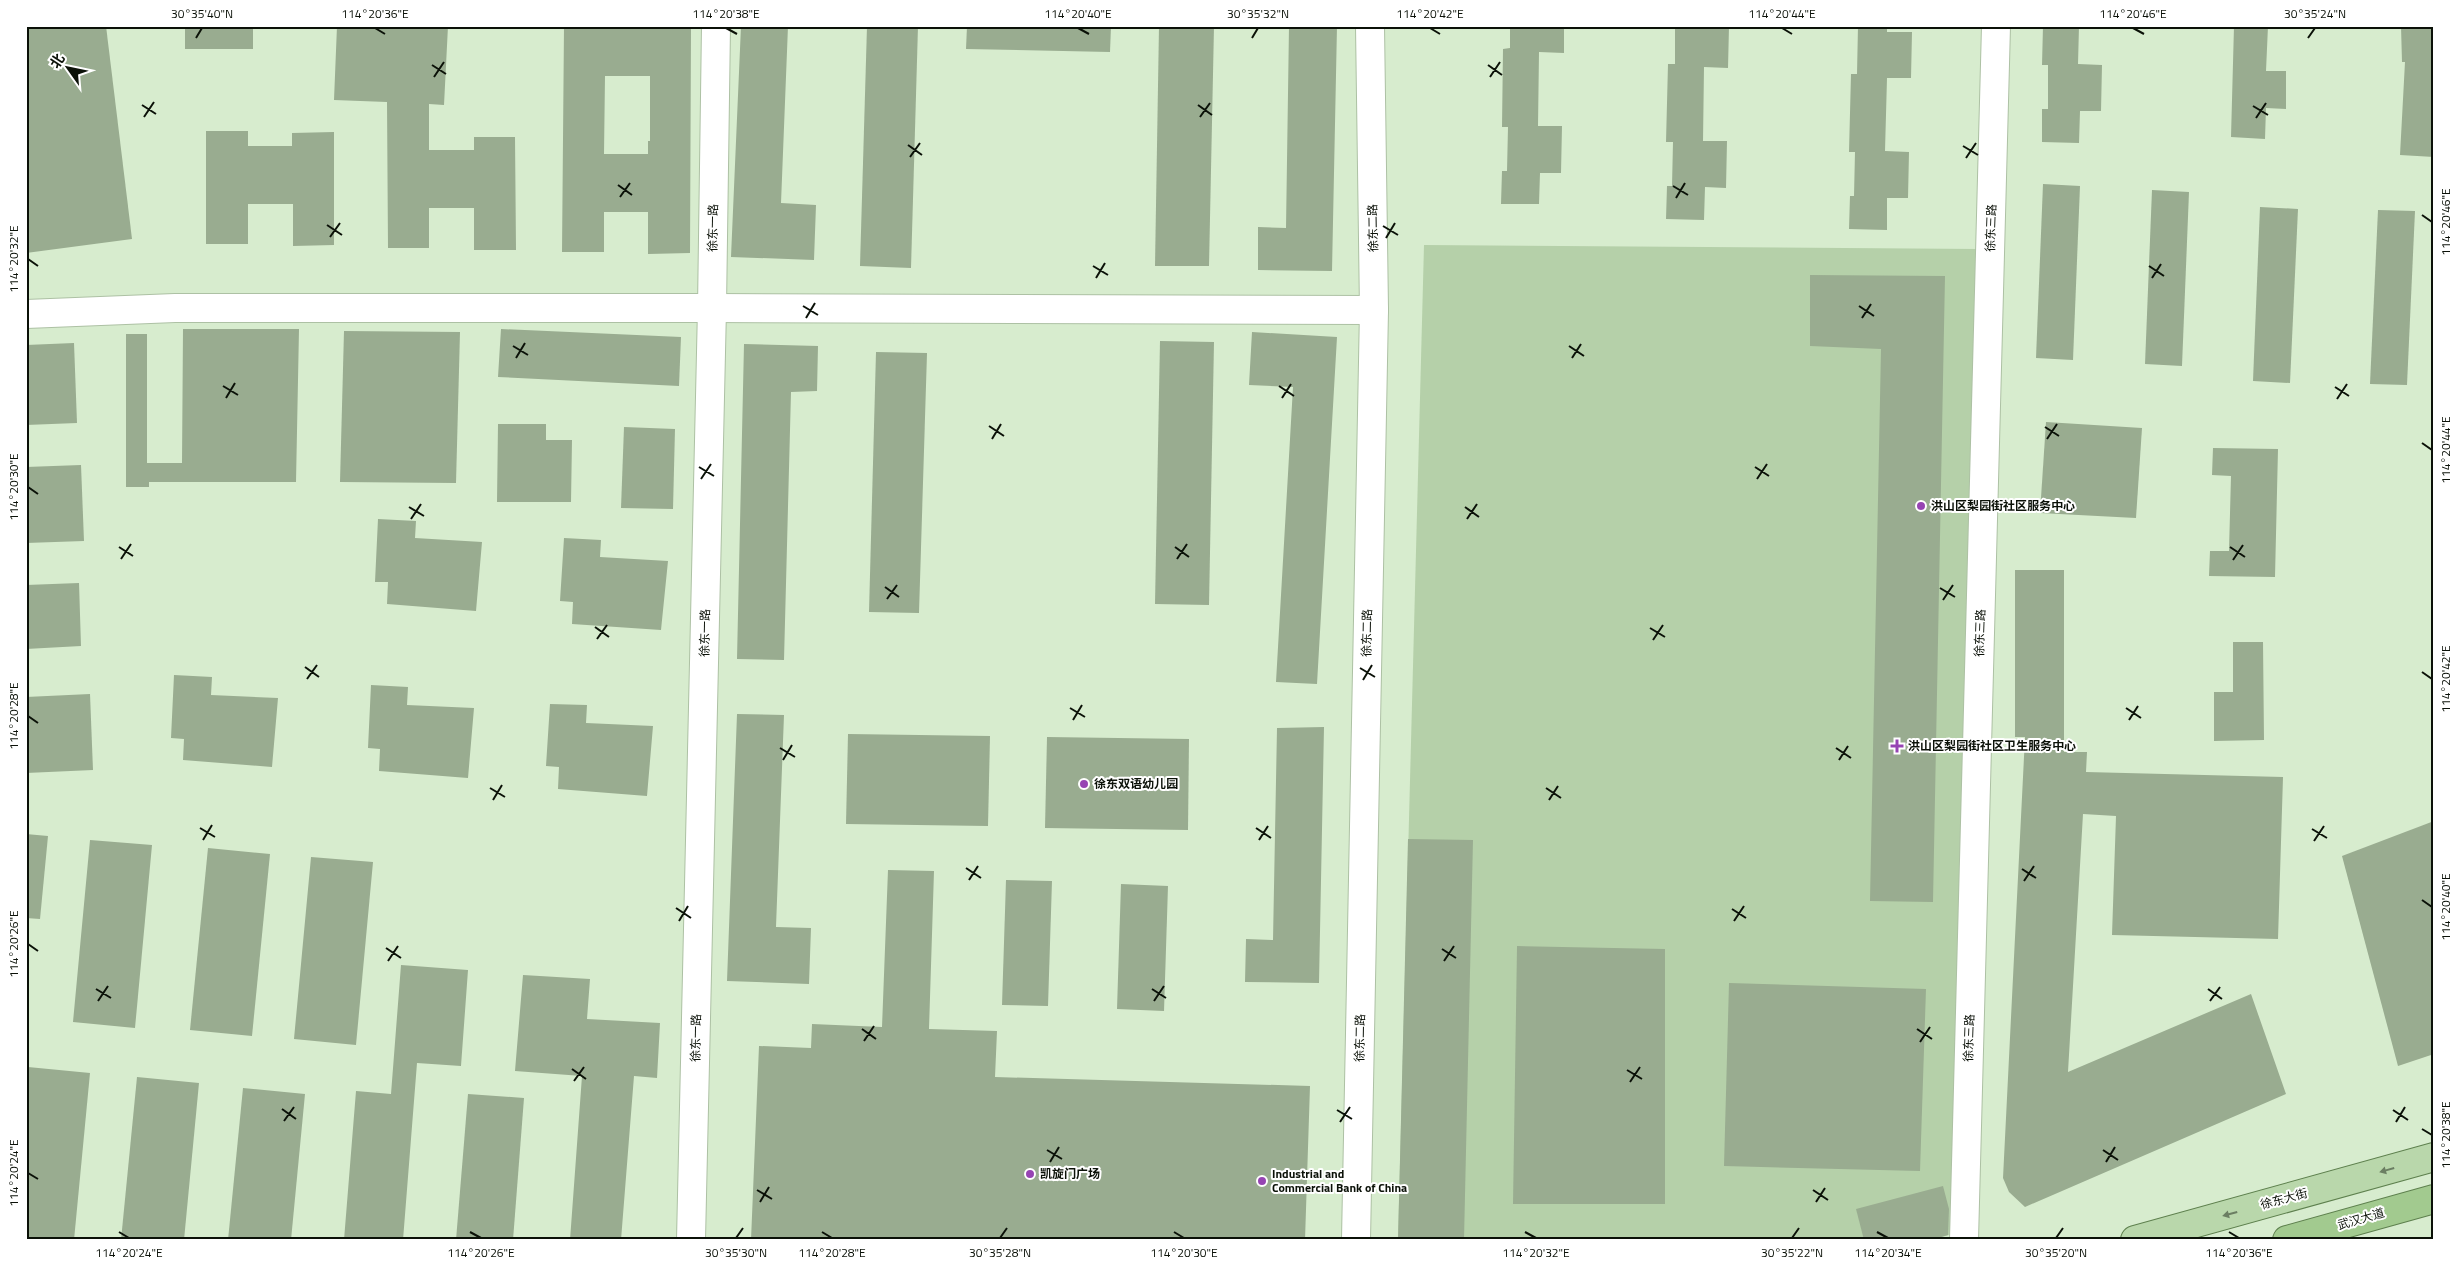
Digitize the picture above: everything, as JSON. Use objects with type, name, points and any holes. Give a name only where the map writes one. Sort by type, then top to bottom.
[{"type":"highway","name":"武汉大道","points":[[2287,1240],[2434,1198]]},
{"type":"main road","name":"徐东大街","points":[[2135,1240],[2434,1157]]},
{"type":"street","name":"徐东一路","points":[[691,1240],[712,308],[716,26]]},
{"type":"street","name":"徐东二路","points":[[1356,1240],[1374,310],[1370,26]]},
{"type":"street","name":"徐东三路","points":[[1964,1240],[1996,26]]},
{"type":"street","points":[[26,314],[175,308],[1374,310]]},
{"type":"green space","points":[[1424,245],[1978,249],[1956,1233],[1931,1240],[1398,1240]]},
{"type":"building","points":[[26,26],[106,26],[132,239],[26,253]]},
{"type":"building","points":[[185,26],[253,26],[253,49],[185,49]]},
{"type":"building","points":[[337,26],[448,26],[444,105],[429,104],[429,150],[474,150],[474,137],[515,137],[516,250],[474,250],[474,208],[429,208],[429,248],[388,248],[387,102],[334,100]]},
{"type":"building","points":[[564,26],[691,26],[690,253],[648,254],[648,212],[604,212],[604,252],[562,252]],"holes":[[[605,76],[650,76],[650,141],[648,141],[648,154],[604,154]]]},
{"type":"building","points":[[741,26],[788,26],[781,203],[816,205],[814,260],[731,257]]},
{"type":"building","points":[[867,26],[918,26],[911,268],[860,266]]},
{"type":"building","points":[[967,26],[1111,26],[1110,52],[966,49]]},
{"type":"building","points":[[1159,26],[1214,26],[1209,266],[1155,266]]},
{"type":"building","points":[[1289,26],[1337,26],[1332,271],[1258,270],[1258,227],[1286,228]]},
{"type":"building","points":[[1510,26],[1564,26],[1564,53],[1539,52],[1538,126],[1562,126],[1561,173],[1540,173],[1539,204],[1501,204],[1502,171],[1507,171],[1508,127],[1502,127],[1503,49],[1510,48]]},
{"type":"building","points":[[1675,26],[1729,26],[1728,68],[1704,67],[1703,141],[1727,141],[1726,188],[1705,187],[1704,220],[1666,219],[1667,186],[1672,186],[1673,142],[1666,142],[1668,64],[1675,64]]},
{"type":"building","points":[[1858,26],[1887,26],[1887,32],[1912,32],[1911,78],[1887,78],[1885,151],[1909,152],[1908,198],[1887,198],[1887,230],[1849,229],[1850,196],[1854,196],[1855,152],[1849,152],[1851,74],[1857,74]]},
{"type":"building","points":[[2043,26],[2079,26],[2078,64],[2102,65],[2101,111],[2080,111],[2079,143],[2042,142],[2042,109],[2048,109],[2048,65],[2042,65]]},
{"type":"building","points":[[2234,26],[2268,26],[2266,71],[2286,71],[2286,109],[2266,108],[2265,139],[2231,137]]},
{"type":"building","points":[[2401,26],[2432,26],[2434,157],[2400,155],[2405,62],[2402,62]]},
{"type":"building","points":[[206,131],[248,131],[248,146],[292,146],[292,133],[334,132],[334,245],[293,246],[293,204],[248,204],[248,244],[206,244]]},
{"type":"building","points":[[2043,184],[2080,186],[2073,360],[2036,358]]},
{"type":"building","points":[[2152,190],[2189,192],[2182,366],[2145,364]]},
{"type":"building","points":[[2260,207],[2298,209],[2290,383],[2253,381]]},
{"type":"building","points":[[2378,210],[2415,211],[2407,385],[2370,384]]},
{"type":"building","points":[[1810,275],[1945,276],[1933,902],[1870,901],[1881,349],[1810,346]]},
{"type":"building","points":[[183,329],[299,329],[296,482],[149,482],[149,487],[126,487],[126,334],[147,334],[147,463],[182,463]]},
{"type":"building","points":[[501,329],[681,337],[679,386],[498,377]]},
{"type":"building","points":[[344,331],[460,332],[456,483],[340,482]]},
{"type":"building","points":[[1252,332],[1337,337],[1317,684],[1276,682],[1293,387],[1249,385]]},
{"type":"building","points":[[1160,341],[1214,342],[1209,605],[1155,604]]},
{"type":"building","points":[[74,343],[77,423],[26,425],[26,345]]},
{"type":"building","points":[[744,344],[818,346],[817,391],[791,392],[784,660],[737,659]]},
{"type":"building","points":[[876,352],[927,353],[919,613],[869,612]]},
{"type":"building","points":[[2046,422],[2142,428],[2136,518],[2040,513]]},
{"type":"building","points":[[498,424],[546,424],[546,440],[572,440],[571,502],[497,502]]},
{"type":"building","points":[[624,427],[675,429],[673,509],[621,508]]},
{"type":"building","points":[[2213,448],[2278,449],[2275,577],[2209,576],[2210,551],[2229,551],[2231,476],[2212,475]]},
{"type":"building","points":[[81,465],[84,541],[26,543],[26,467]]},
{"type":"building","points":[[378,519],[416,521],[415,538],[482,542],[476,611],[387,604],[388,582],[375,582]]},
{"type":"building","points":[[564,538],[601,540],[600,557],[668,561],[661,630],[572,624],[573,602],[560,601]]},
{"type":"building","points":[[2015,570],[2064,570],[2064,752],[2087,752],[2086,772],[2283,777],[2278,939],[2112,935],[2116,816],[2083,814],[2068,1072],[2251,994],[2286,1094],[2025,1207],[2009,1192],[2003,1178],[2025,737],[2015,737]]},
{"type":"building","points":[[79,583],[81,646],[26,649],[26,585]]},
{"type":"building","points":[[2233,642],[2263,642],[2264,740],[2214,741],[2214,692],[2233,692]]},
{"type":"building","points":[[174,675],[212,677],[211,695],[278,698],[272,767],[183,760],[184,739],[171,738]]},
{"type":"building","points":[[371,685],[408,687],[407,705],[474,708],[468,778],[379,771],[380,749],[368,748]]},
{"type":"building","points":[[90,694],[93,770],[26,773],[26,697]]},
{"type":"building","points":[[550,704],[587,705],[586,723],[653,726],[647,796],[558,789],[559,767],[546,766]]},
{"type":"building","points":[[737,714],[784,715],[776,927],[811,928],[809,984],[727,981]]},
{"type":"building","points":[[1324,727],[1319,983],[1245,982],[1246,939],[1273,940],[1277,728]]},
{"type":"building","points":[[848,734],[990,736],[988,826],[846,824]]},
{"type":"building","points":[[1047,737],[1189,739],[1188,830],[1045,828]]},
{"type":"building","points":[[2434,821],[2434,1054],[2398,1066],[2342,856]]},
{"type":"building","points":[[26,834],[48,836],[40,919],[26,918]]},
{"type":"building","points":[[1408,839],[1473,840],[1464,1240],[1398,1240]]},
{"type":"building","points":[[90,840],[152,845],[135,1028],[73,1022]]},
{"type":"building","points":[[208,848],[270,854],[252,1036],[190,1030]]},
{"type":"building","points":[[311,857],[373,862],[356,1045],[294,1039]]},
{"type":"building","name":"凯旋门广场","points":[[888,870],[934,871],[929,1029],[997,1031],[995,1077],[1310,1086],[1305,1240],[751,1240],[759,1046],[811,1048],[812,1024],[882,1027]]},
{"type":"building","points":[[1006,880],[1052,881],[1048,1006],[1002,1005]]},
{"type":"building","points":[[1121,884],[1168,886],[1164,1011],[1117,1009]]},
{"type":"building","points":[[1517,946],[1665,949],[1665,1204],[1513,1204]]},
{"type":"building","points":[[401,965],[468,970],[461,1066],[417,1063],[403,1240],[344,1240],[356,1091],[391,1094]]},
{"type":"building","points":[[523,975],[590,979],[587,1019],[660,1023],[657,1078],[634,1076],[621,1240],[570,1240],[582,1076],[515,1071]]},
{"type":"building","points":[[1729,983],[1926,989],[1920,1171],[1724,1166]]},
{"type":"building","points":[[28,1067],[90,1073],[74,1240],[26,1240]]},
{"type":"building","points":[[137,1077],[199,1083],[184,1240],[121,1240]]},
{"type":"building","points":[[243,1088],[305,1094],[291,1240],[228,1240]]},
{"type":"building","points":[[468,1094],[524,1098],[513,1240],[456,1240]]},
{"type":"building","points":[[1943,1186],[1949,1209],[1948,1235],[1931,1240],[1864,1240],[1856,1209]]},
{"type":"place","name":"洪山区梨园街社区服务中心","points":[[1921,506]]},
{"type":"place","name":"洪山区梨园街社区卫生服务中心","points":[[1897,746]]},
{"type":"place","name":"徐东双语幼儿园","points":[[1084,784]]},
{"type":"place","name":"凯旋门广场","points":[[1030,1174]]},
{"type":"place","name":"Industrial and Commercial Bank of China","points":[[1262,1181]]}]
